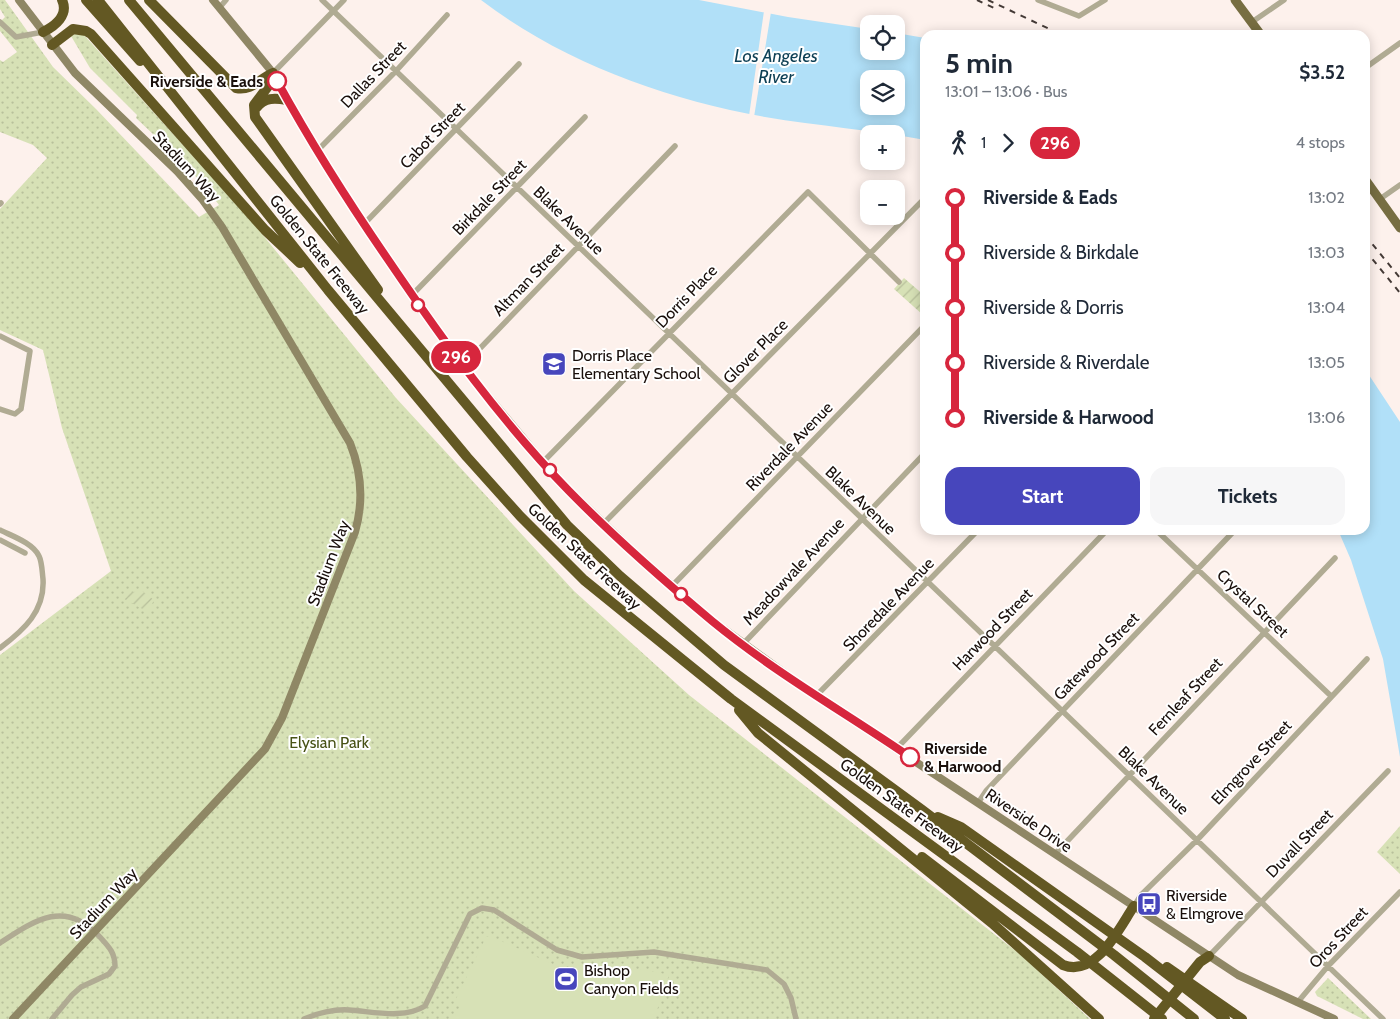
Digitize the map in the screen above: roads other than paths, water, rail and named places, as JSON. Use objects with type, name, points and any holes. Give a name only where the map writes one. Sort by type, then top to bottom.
[{"type":"highway","points":[[43,32],[60,19],[64,8],[62,0]]},
{"type":"highway","points":[[86,0],[129,50],[165,84]]},
{"type":"highway","name":"Golden State Freeway","points":[[98,0],[328,290],[467,457],[520,516],[584,580],[731,699],[1104,972],[1162,1019]]},
{"type":"highway","name":"Golden State Freeway","points":[[129,0],[567,525],[620,576],[724,664],[1114,955],[1194,1019]]},
{"type":"highway","points":[[149,0],[236,88],[252,87],[263,77],[273,73]]},
{"type":"highway","points":[[52,45],[73,29],[86,31],[91,34],[265,230],[328,290]]},
{"type":"highway","points":[[273,73],[269,85],[257,99],[254,111],[258,123],[387,303],[407,334]]},
{"type":"highway","points":[[254,111],[264,100],[287,100]]},
{"type":"highway","points":[[731,699],[758,733],[992,923],[1099,1019]]},
{"type":"highway","points":[[921,810],[961,827],[1119,939],[1178,978],[1225,1019]]},
{"type":"highway","points":[[888,838],[918,854],[1063,965],[1070,968],[1086,966],[1099,955],[1134,906]]},
{"type":"highway","points":[[1154,1019],[1200,962],[1209,956]]},
{"type":"highway","points":[[1188,986],[1242,1019]]},
{"type":"main road","name":"Stadium Way","points":[[12,1019],[254,764],[275,735],[355,532],[362,502],[356,458],[350,443],[212,212],[190,184],[88,86],[52,45],[19,0]]},
{"type":"main road","name":"Riverside Drive","points":[[213,0],[273,73],[317,151],[364,224],[463,366],[543,462],[604,523],[672,586],[743,644],[816,696],[1209,956],[1258,986],[1334,1019]]},
{"type":"main road","points":[[1235,0],[1258,30]]},
{"type":"main road","points":[[1370,186],[1400,228]]},
{"type":"street","points":[[220,7],[226,0]]},
{"type":"street","name":"Blake Avenue","points":[[322,0],[1197,840],[1260,903],[1383,1019]]},
{"type":"street","points":[[273,73],[344,0]]},
{"type":"street","points":[[1038,0],[1079,16],[1105,0]]},
{"type":"street","points":[[1252,22],[1284,0]]},
{"type":"street","name":"Dallas Street","points":[[317,151],[396,71],[447,15]]},
{"type":"street","points":[[0,22],[16,36],[43,32]]},
{"type":"street","points":[[1370,64],[1400,43]]},
{"type":"street","name":"Cabot Street","points":[[364,224],[519,64]]},
{"type":"street","name":"Birkdale Street","points":[[412,295],[586,117]]},
{"type":"street","name":"Altman Street","points":[[463,366],[675,146]]},
{"type":"street","points":[[1380,199],[1400,185]]},
{"type":"street","name":"Dorris Place","points":[[543,462],[808,192],[870,253]]},
{"type":"street","name":"Glover Place","points":[[604,523],[920,203]]},
{"type":"street","points":[[870,253],[899,282]]},
{"type":"street","name":"Riverdale Avenue","points":[[672,586],[920,330]]},
{"type":"street","points":[[0,336],[30,351],[21,409],[15,414],[0,409]]},
{"type":"street","name":"Meadowvale Avenue","points":[[743,644],[920,458]]},
{"type":"street","points":[[0,530],[31,547],[39,555],[43,585],[38,610],[21,632],[0,648]]},
{"type":"street","name":"Shoredale Avenue","points":[[816,696],[973,535]]},
{"type":"street","name":"Harwood Street","points":[[897,748],[1102,535]]},
{"type":"street","name":"Crystal Street","points":[[1161,535],[1331,696]]},
{"type":"street","name":"Gatewood Street","points":[[978,803],[986,791],[1230,535]]},
{"type":"street","points":[[0,540],[25,553]]},
{"type":"street","name":"Fernleaf Street","points":[[1055,854],[1335,558]]},
{"type":"street","name":"Elmgrove Street","points":[[1134,906],[1141,895],[1197,840],[1367,658]]},
{"type":"street","name":"Duvall Street","points":[[1209,956],[1388,771]]},
{"type":"street","name":"Oros Street","points":[[1297,1003],[1328,966],[1400,892]]},
{"type":"street","points":[[304,1019],[332,1011],[348,1010],[393,1018],[409,1018],[419,1013],[425,1006],[470,914],[476,910],[488,908],[507,917],[557,950],[582,957],[654,952],[767,970],[784,984],[791,998],[796,1019]]},
{"type":"street","points":[[0,943],[23,928],[60,915],[77,918],[95,932],[115,955],[114,966],[109,974],[81,987],[72,994],[52,1019]]},
{"type":"water","name":"Los Angeles River","points":[[481,0],[699,0],[788,17],[860,28],[860,60],[905,60],[905,35],[920,37],[920,139],[905,136],[905,125],[860,125],[860,130],[765,117],[727,109],[689,100],[652,88],[580,60],[513,22]]},
{"type":"water","points":[[1370,377],[1400,422],[1400,757],[1383,659],[1351,560],[1340,535],[1370,535]]},
{"type":"railway","points":[[977,0],[994,8]]},
{"type":"railway","points":[[988,0],[1051,30]]},
{"type":"railway","points":[[1370,241],[1400,278]]},
{"type":"railway","points":[[1370,256],[1400,293]]},
{"type":"place","name":"Riverside & Eads","points":[[277,81]]},
{"type":"place","name":"Dorris Place Elementary School","points":[[554,364]]},
{"type":"place","name":"Riverside & Harwood","points":[[910,757]]},
{"type":"place","name":"Riverside & Elmgrove","points":[[1149,904]]},
{"type":"place","name":"Bishop Canyon Fields","points":[[566,979]]},
{"type":"park label","name":"Elysian Park","points":[[329,742]]}]
